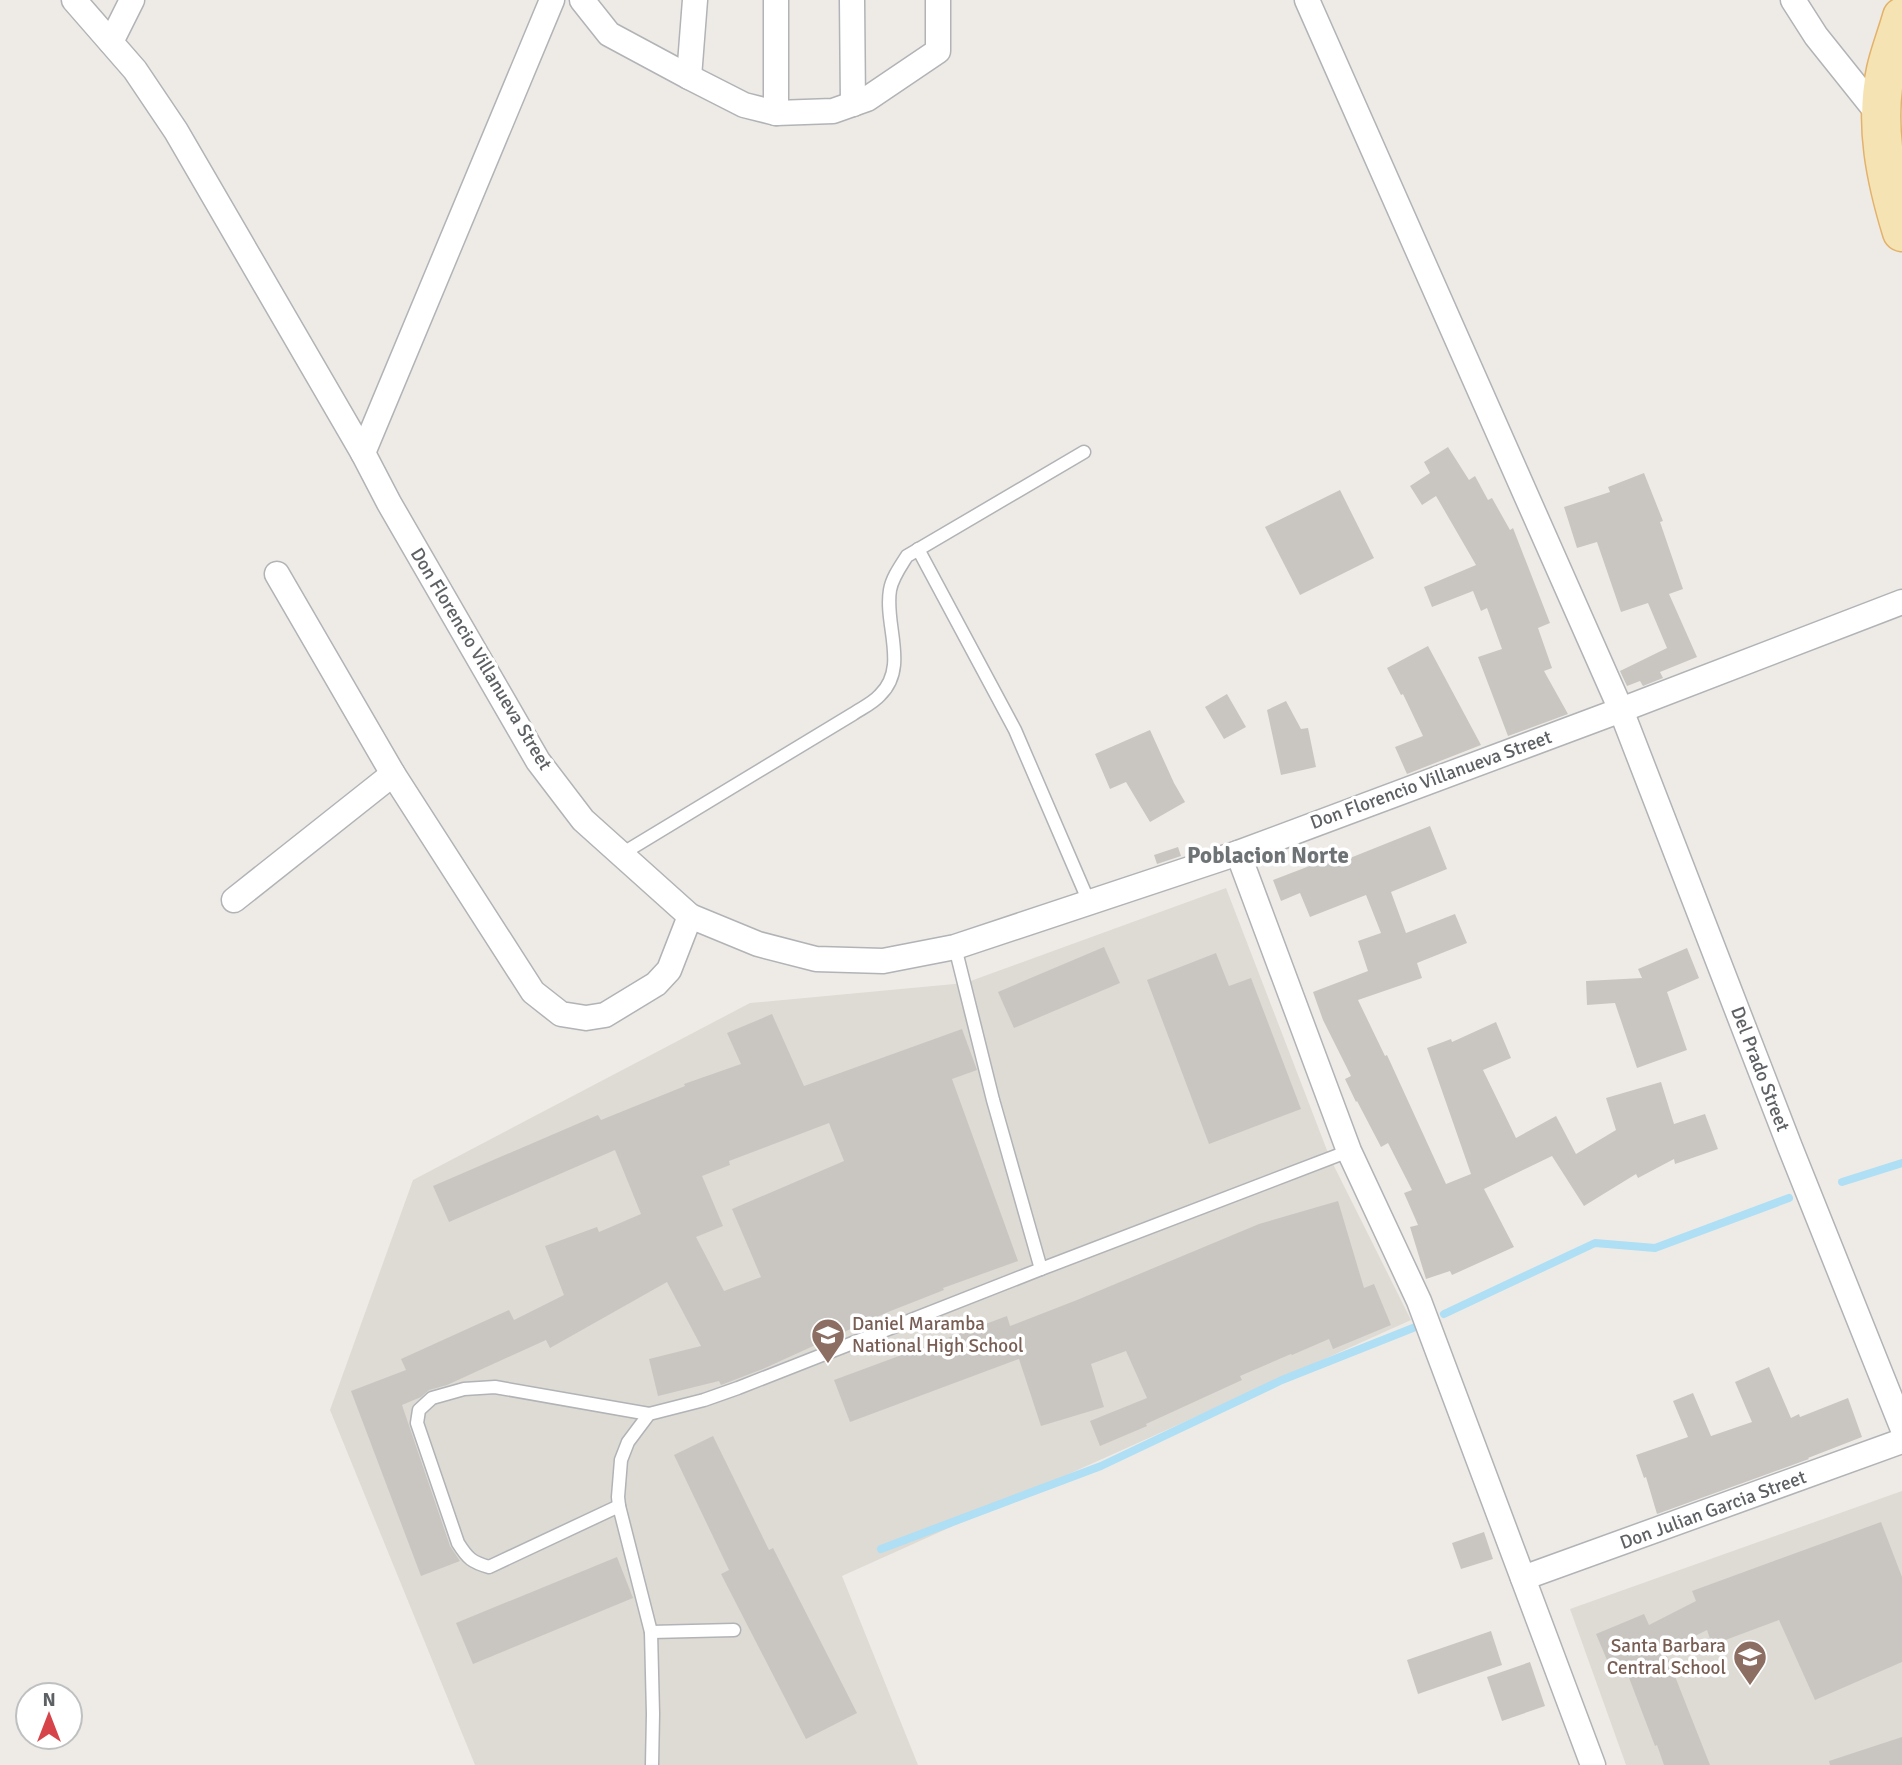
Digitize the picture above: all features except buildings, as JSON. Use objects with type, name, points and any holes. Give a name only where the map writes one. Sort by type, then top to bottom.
[{"type":"main road","points":[[1902,18],[1886,71],[1880,117],[1902,232]]},
{"type":"street","name":"Don Florencio Villanueva Street","points":[[74,0],[135,70],[176,131],[538,761],[583,820],[690,916],[758,944],[816,959],[883,961],[956,947],[1238,852],[1902,602]]},
{"type":"street","points":[[111,42],[132,0]]},
{"type":"street","points":[[363,453],[552,0]]},
{"type":"street","points":[[582,0],[609,34],[744,105],[776,113],[833,111],[867,99],[939,51],[938,0]]},
{"type":"street","points":[[609,0],[609,34]]},
{"type":"street","points":[[689,77],[695,0]]},
{"type":"street","points":[[776,0],[776,113]]},
{"type":"street","points":[[852,0],[853,104]]},
{"type":"street","name":"Del Prado Street","points":[[1307,0],[1621,709],[1785,1134],[1902,1427]]},
{"type":"street","points":[[1793,0],[1816,36],[1880,117]]},
{"type":"street","points":[[277,574],[393,774],[533,992],[561,1014],[586,1018],[605,1015],[656,985],[669,970],[690,916]]},
{"type":"street","points":[[234,900],[393,774]]},
{"type":"street","points":[[1238,852],[1349,1151],[1419,1301],[1593,1765]]},
{"type":"street","name":"Don Julian Garcia Street","points":[[1523,1578],[1902,1441]]},
{"type":"lane","points":[[620,856],[880,696],[892,680],[895,664],[889,613],[890,589],[896,571],[906,556],[1084,452]]},
{"type":"lane","points":[[918,549],[1015,730],[1089,902]]},
{"type":"lane","points":[[956,947],[993,1100],[1041,1269]]},
{"type":"lane","points":[[619,1506],[489,1567],[474,1562],[465,1555],[458,1543],[417,1423],[419,1410],[432,1398],[464,1389],[495,1387],[649,1414],[704,1400],[1349,1151]]},
{"type":"lane","points":[[649,1414],[628,1442],[621,1460],[618,1497],[651,1632],[652,1765]]},
{"type":"lane","points":[[651,1632],[734,1630]]},
{"type":"shaded area","name":"Daniel Maramba National High School","points":[[1226,888],[1330,1158],[1411,1320],[842,1576],[918,1765],[475,1765],[330,1410],[413,1180],[750,1003],[965,983]]},
{"type":"shaded area","name":"Santa Barbara Central School","points":[[1902,1491],[1902,1765],[1626,1765],[1570,1609]]},
{"type":"waterway","points":[[1842,1182],[1902,1163]]},
{"type":"waterway","points":[[1444,1314],[1595,1243],[1655,1248],[1789,1198]]},
{"type":"waterway","points":[[881,1549],[1101,1466],[1282,1380],[1418,1326]]},
{"type":"place","name":"Daniel Maramba National High School","points":[[828,1365]]},
{"type":"place","name":"Santa Barbara Central School","points":[[1750,1687]]},
{"type":"district","name":"Poblacion Norte","points":[[1268,855]]}]
